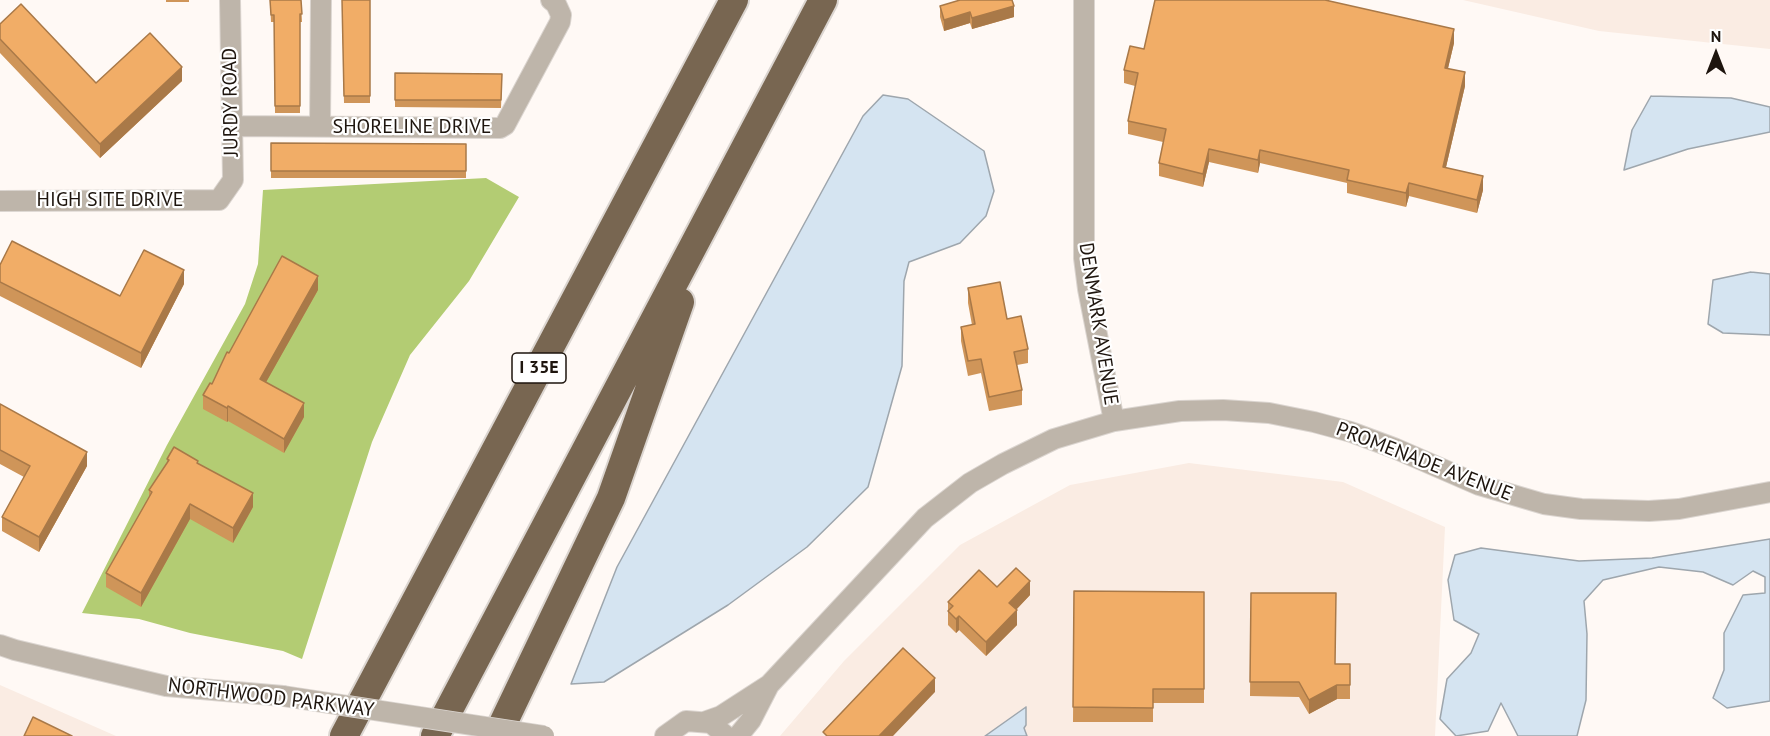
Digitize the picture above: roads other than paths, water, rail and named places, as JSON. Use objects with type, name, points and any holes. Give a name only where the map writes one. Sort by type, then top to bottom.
[{"type":"highway","name":"I 35E","points":[[344,736],[734,0]]},
{"type":"highway","points":[[435,736],[824,0]]},
{"type":"highway","points":[[496,736],[611,498],[712,211]]},
{"type":"highway","points":[[448,736],[518,578]]},
{"type":"street","name":"JURDY ROAD","points":[[219,200],[232,180],[230,0]]},
{"type":"street","name":"SHORELINE DRIVE","points":[[320,126],[321,0]]},
{"type":"street","name":"SHORELINE DRIVE","points":[[232,126],[500,128],[505,125],[560,22],[561,15],[552,0]]},
{"type":"street","name":"DENMARK AVENUE","points":[[662,736],[686,720],[704,722],[721,716],[769,685],[925,518],[970,483],[1010,460],[1054,439],[1114,421],[1084,258],[1084,0]]},
{"type":"street","name":"HIGH SITE DRIVE","points":[[0,201],[219,200]]},
{"type":"street","name":"PROMENADE AVENUE","points":[[1114,421],[1180,411],[1223,410],[1269,413],[1351,432],[1394,448],[1451,475],[1515,497],[1581,509],[1649,511],[1679,509],[1770,492]]},
{"type":"street","name":"NORTHWOOD PARKWAY","points":[[0,645],[15,651],[166,686],[283,696],[544,736]]},
{"type":"street","name":"DENMARK AVENUE","points":[[738,736],[752,720],[769,685]]},
{"type":"street","points":[[704,722],[711,723],[726,736]]},
{"type":"water","points":[[883,95],[908,99],[984,151],[994,191],[986,216],[960,243],[909,262],[904,281],[902,366],[868,487],[807,547],[728,605],[604,682],[571,684],[617,567],[863,116]]},
{"type":"water","points":[[1651,96],[1731,98],[1770,107],[1770,132],[1688,149],[1624,170],[1632,130]]},
{"type":"water","points":[[1751,272],[1770,274],[1770,335],[1723,333],[1708,324],[1713,280]]},
{"type":"water","points":[[1770,539],[1770,701],[1727,708],[1713,698],[1724,670],[1724,633],[1743,595],[1765,593],[1765,577],[1753,571],[1733,585],[1703,572],[1659,567],[1603,580],[1584,601],[1587,634],[1586,700],[1577,736],[1518,736],[1501,703],[1488,731],[1456,736],[1440,719],[1447,679],[1471,653],[1479,634],[1454,620],[1448,580],[1455,555],[1481,548],[1579,561],[1652,558]]},
{"type":"water","points":[[1026,707],[1024,728],[1027,736],[985,736]]}]
